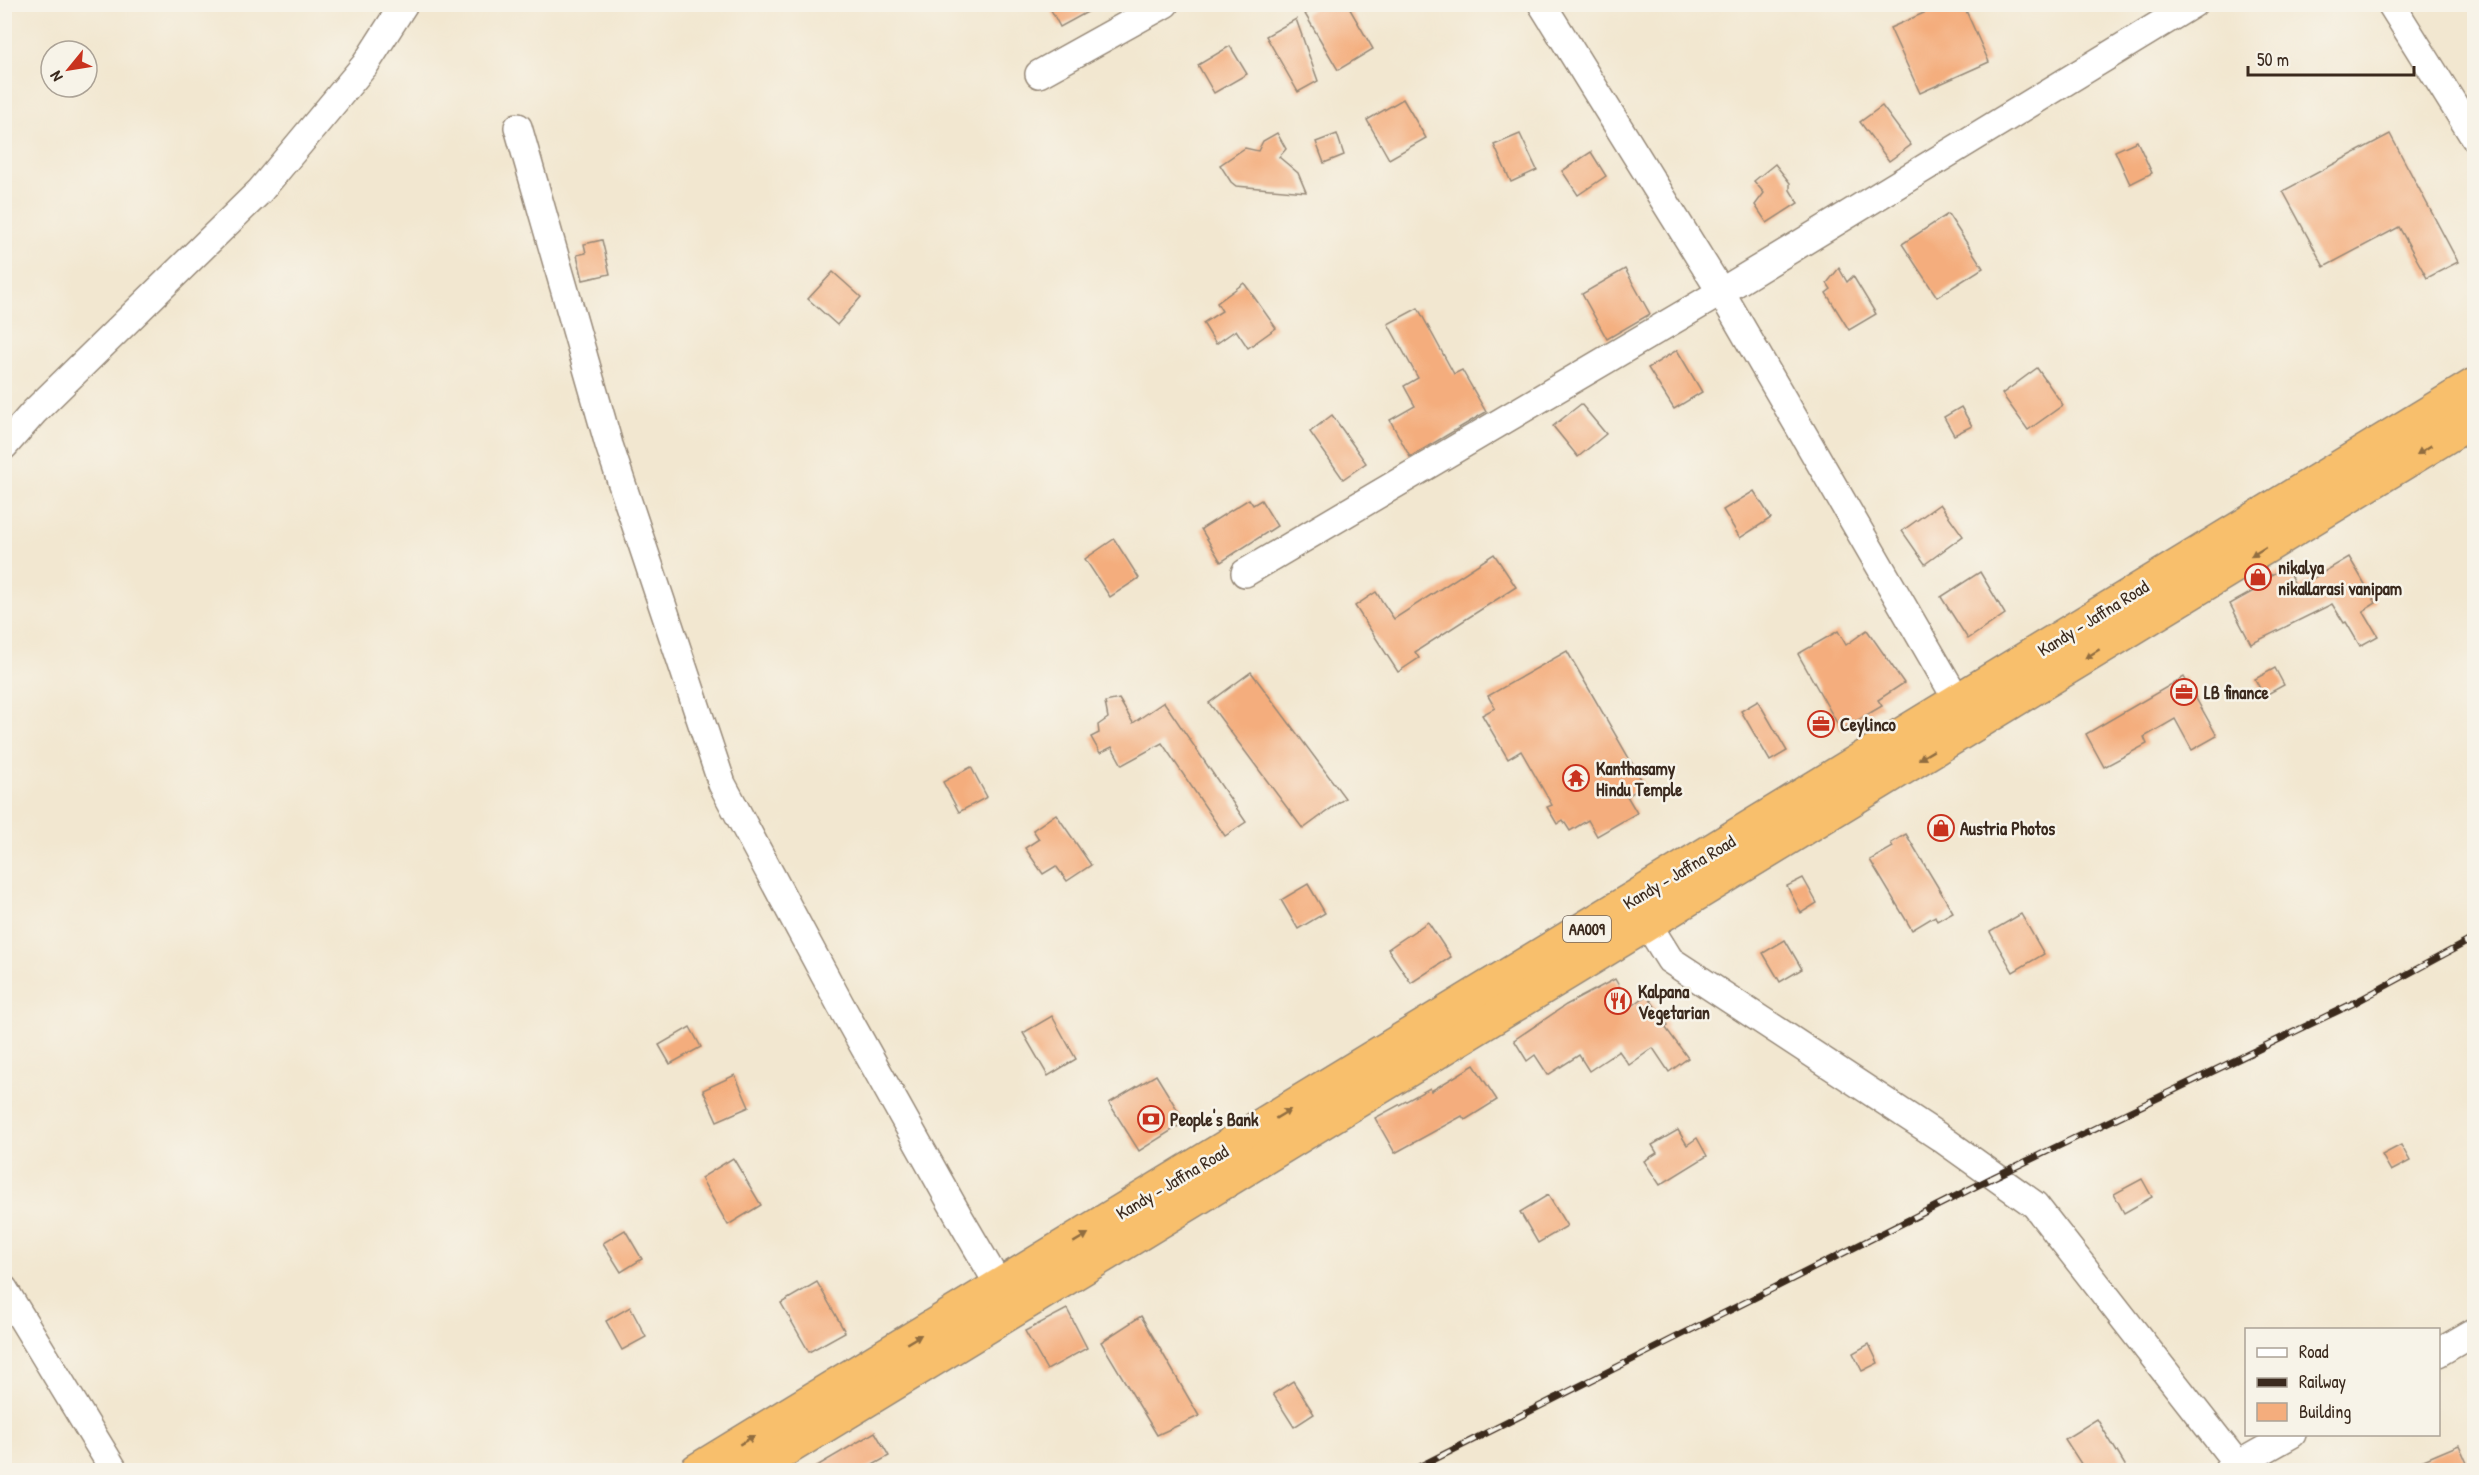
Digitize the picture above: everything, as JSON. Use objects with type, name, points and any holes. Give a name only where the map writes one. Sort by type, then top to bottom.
[{"type":"highway","name":"Kandy - Jaffna Road","points":[[752,1470],[1641,913],[1965,714],[2475,385]]},
{"type":"highway","name":"Kandy - Jaffna Road","points":[[1965,714],[2475,420]]},
{"type":"highway","name":"Kandy - Jaffna Road","points":[[698,1470],[1000,1287],[1641,913]]},
{"type":"street","points":[[4,446],[34,412],[261,191],[365,65],[404,4]]},
{"type":"street","points":[[1039,74],[1165,4]]},
{"type":"street","points":[[1542,4],[1720,292],[1965,714]]},
{"type":"street","points":[[1245,573],[1720,292],[2193,4]]},
{"type":"street","points":[[2391,4],[2475,137]]},
{"type":"street","points":[[518,127],[609,445],[722,784],[851,1024],[1000,1287]]},
{"type":"street","points":[[1641,913],[1670,960],[1941,1138],[2035,1205],[2236,1469],[2289,1436]]},
{"type":"street","points":[[4,1289],[114,1470]]},
{"type":"street","points":[[2440,1352],[2475,1332]]},
{"type":"building","points":[[1048,4],[1102,4],[1060,27]]},
{"type":"building","points":[[1321,4],[1347,4],[1373,49],[1338,70],[1305,14]]},
{"type":"building","points":[[1944,4],[1963,4],[1989,62],[1920,93],[1890,28]]},
{"type":"building","points":[[1296,19],[1318,81],[1298,92],[1266,36]]},
{"type":"building","points":[[1230,46],[1247,74],[1214,93],[1198,65]]},
{"type":"building","points":[[1403,99],[1426,138],[1389,159],[1367,120]]},
{"type":"building","points":[[1882,106],[1911,145],[1889,161],[1860,122]]},
{"type":"building","points":[[1277,133],[1286,149],[1279,157],[1298,173],[1306,192],[1236,186],[1231,182],[1220,165],[1245,148],[1258,151],[1263,141]]},
{"type":"building","points":[[1337,134],[1344,155],[1324,163],[1316,142]]},
{"type":"building","points":[[1520,134],[1537,170],[1511,182],[1494,145]]},
{"type":"building","points":[[2390,134],[2458,262],[2427,278],[2399,227],[2324,267],[2283,191]]},
{"type":"building","points":[[2137,141],[2152,173],[2130,184],[2115,151]]},
{"type":"building","points":[[1591,152],[1606,176],[1578,195],[1562,171]]},
{"type":"building","points":[[1775,164],[1790,183],[1790,190],[1798,203],[1767,223],[1755,205],[1764,193],[1754,181]]},
{"type":"building","points":[[1948,214],[1983,268],[1937,297],[1902,244]]},
{"type":"building","points":[[602,240],[610,274],[583,280],[577,255],[586,253],[584,244]]},
{"type":"building","points":[[1839,268],[1847,282],[1853,276],[1876,314],[1849,330],[1826,293],[1831,289],[1827,283]]},
{"type":"building","points":[[1625,269],[1650,314],[1607,339],[1582,294]]},
{"type":"building","points":[[833,272],[861,297],[837,325],[808,299]]},
{"type":"building","points":[[1244,283],[1276,328],[1248,348],[1236,330],[1216,344],[1203,323],[1222,311],[1217,303]]},
{"type":"building","points":[[1418,308],[1454,374],[1462,370],[1486,412],[1410,457],[1390,420],[1415,406],[1404,386],[1418,378],[1388,324]]},
{"type":"building","points":[[1677,350],[1702,392],[1674,409],[1648,368]]},
{"type":"building","points":[[2037,368],[2063,405],[2028,430],[2002,394]]},
{"type":"building","points":[[1581,404],[1606,434],[1578,457],[1553,426]]},
{"type":"building","points":[[1961,407],[1972,426],[1954,435],[1944,417]]},
{"type":"building","points":[[1332,415],[1366,463],[1343,479],[1310,432]]},
{"type":"building","points":[[1754,491],[1771,518],[1740,538],[1723,510]]},
{"type":"building","points":[[1249,499],[1253,505],[1261,500],[1277,526],[1221,562],[1201,529]]},
{"type":"building","points":[[1940,504],[1963,536],[1925,564],[1902,531]]},
{"type":"building","points":[[1114,539],[1139,578],[1110,597],[1085,559]]},
{"type":"building","points":[[1494,554],[1516,587],[1415,652],[1419,658],[1398,672],[1355,606],[1376,592],[1394,619]]},
{"type":"building","points":[[2349,557],[2376,603],[2363,611],[2378,636],[2360,646],[2332,604],[2251,644],[2230,604],[2270,582],[2267,577],[2286,567],[2297,588]]},
{"type":"building","points":[[1980,572],[2005,614],[1968,639],[1941,597]]},
{"type":"building","points":[[1867,630],[1904,683],[1878,700],[1882,706],[1841,730],[1798,654],[1838,631],[1846,645]]},
{"type":"building","points":[[1567,651],[1645,786],[1627,796],[1637,813],[1597,836],[1588,820],[1570,831],[1563,820],[1557,824],[1547,807],[1552,805],[1521,751],[1508,759],[1482,715],[1495,708],[1488,696]]},
{"type":"building","points":[[2275,668],[2284,685],[2264,696],[2255,679]]},
{"type":"building","points":[[1251,672],[1345,798],[1303,829],[1209,703]]},
{"type":"building","points":[[2184,677],[2217,736],[2192,750],[2175,719],[2144,737],[2147,744],[2104,767],[2086,734]]},
{"type":"building","points":[[1119,699],[1133,723],[1164,702],[1246,822],[1225,836],[1162,743],[1122,765],[1112,747],[1100,753],[1091,737],[1099,733],[1098,725],[1108,718],[1105,702]]},
{"type":"building","points":[[1758,701],[1787,751],[1770,761],[1741,711]]},
{"type":"building","points":[[971,767],[987,797],[959,812],[943,782]]},
{"type":"building","points":[[1056,814],[1091,865],[1067,881],[1056,866],[1043,874],[1025,848],[1039,839],[1033,830]]},
{"type":"building","points":[[1906,834],[1953,912],[1937,921],[1935,916],[1912,930],[1870,860],[1893,847],[1891,843]]},
{"type":"building","points":[[1803,878],[1817,903],[1801,913],[1787,886]]},
{"type":"building","points":[[1308,884],[1325,913],[1298,929],[1281,900]]},
{"type":"building","points":[[2021,914],[2044,954],[2013,972],[1990,932]]},
{"type":"building","points":[[1428,922],[1451,957],[1411,983],[1388,949]]},
{"type":"building","points":[[1785,940],[1802,969],[1780,982],[1763,953]]},
{"type":"building","points":[[1615,979],[1631,1007],[1647,995],[1668,1025],[1665,1027],[1688,1058],[1669,1072],[1653,1048],[1629,1065],[1619,1051],[1589,1071],[1579,1055],[1548,1075],[1535,1055],[1527,1061],[1514,1040],[1566,1005]]},
{"type":"building","points":[[1052,1016],[1076,1059],[1048,1076],[1023,1033]]},
{"type":"building","points":[[690,1027],[701,1047],[670,1064],[659,1045]]},
{"type":"building","points":[[1474,1065],[1497,1100],[1465,1120],[1462,1116],[1395,1153],[1375,1118],[1430,1088],[1431,1091]]},
{"type":"building","points":[[735,1075],[749,1107],[717,1121],[703,1090]]},
{"type":"building","points":[[1156,1075],[1185,1122],[1139,1151],[1109,1103]]},
{"type":"building","points":[[1678,1130],[1687,1145],[1697,1138],[1707,1156],[1660,1185],[1644,1161],[1657,1153],[1652,1145]]},
{"type":"building","points":[[2401,1145],[2410,1161],[2391,1171],[2382,1155]]},
{"type":"building","points":[[733,1158],[761,1205],[728,1225],[701,1178]]},
{"type":"building","points":[[2142,1179],[2152,1197],[2124,1213],[2114,1194]]},
{"type":"building","points":[[1548,1195],[1567,1226],[1538,1243],[1520,1212]]},
{"type":"building","points":[[625,1230],[642,1259],[621,1272],[603,1243]]},
{"type":"building","points":[[817,1282],[845,1332],[809,1352],[781,1303]]},
{"type":"building","points":[[630,1307],[646,1337],[622,1350],[606,1321]]},
{"type":"building","points":[[1067,1309],[1087,1348],[1047,1370],[1025,1331]]},
{"type":"building","points":[[1141,1316],[1199,1416],[1157,1435],[1101,1342]]},
{"type":"building","points":[[1869,1344],[1878,1363],[1862,1371],[1853,1353]]},
{"type":"building","points":[[1293,1381],[1314,1414],[1294,1427],[1273,1394]]},
{"type":"building","points":[[2097,1419],[2128,1470],[2085,1470],[2065,1439]]},
{"type":"building","points":[[875,1432],[889,1456],[864,1470],[810,1470]]},
{"type":"building","points":[[2459,1445],[2470,1470],[2400,1470]]},
{"type":"railway","points":[[1413,1470],[1994,1177],[2356,1002],[2474,938]]},
{"type":"place","name":"nikalya nikallarasi vanipam","points":[[2258,577]]},
{"type":"place","name":"LB finance","points":[[2184,692]]},
{"type":"place","name":"Ceylinco","points":[[1821,724]]},
{"type":"place","name":"Kanthasamy Hindu Temple","points":[[1576,778]]},
{"type":"place","name":"Austria Photos","points":[[1941,828]]},
{"type":"place","name":"Kalpana Vegetarian","points":[[1618,1001]]},
{"type":"place","name":"People's Bank","points":[[1151,1119]]}]
